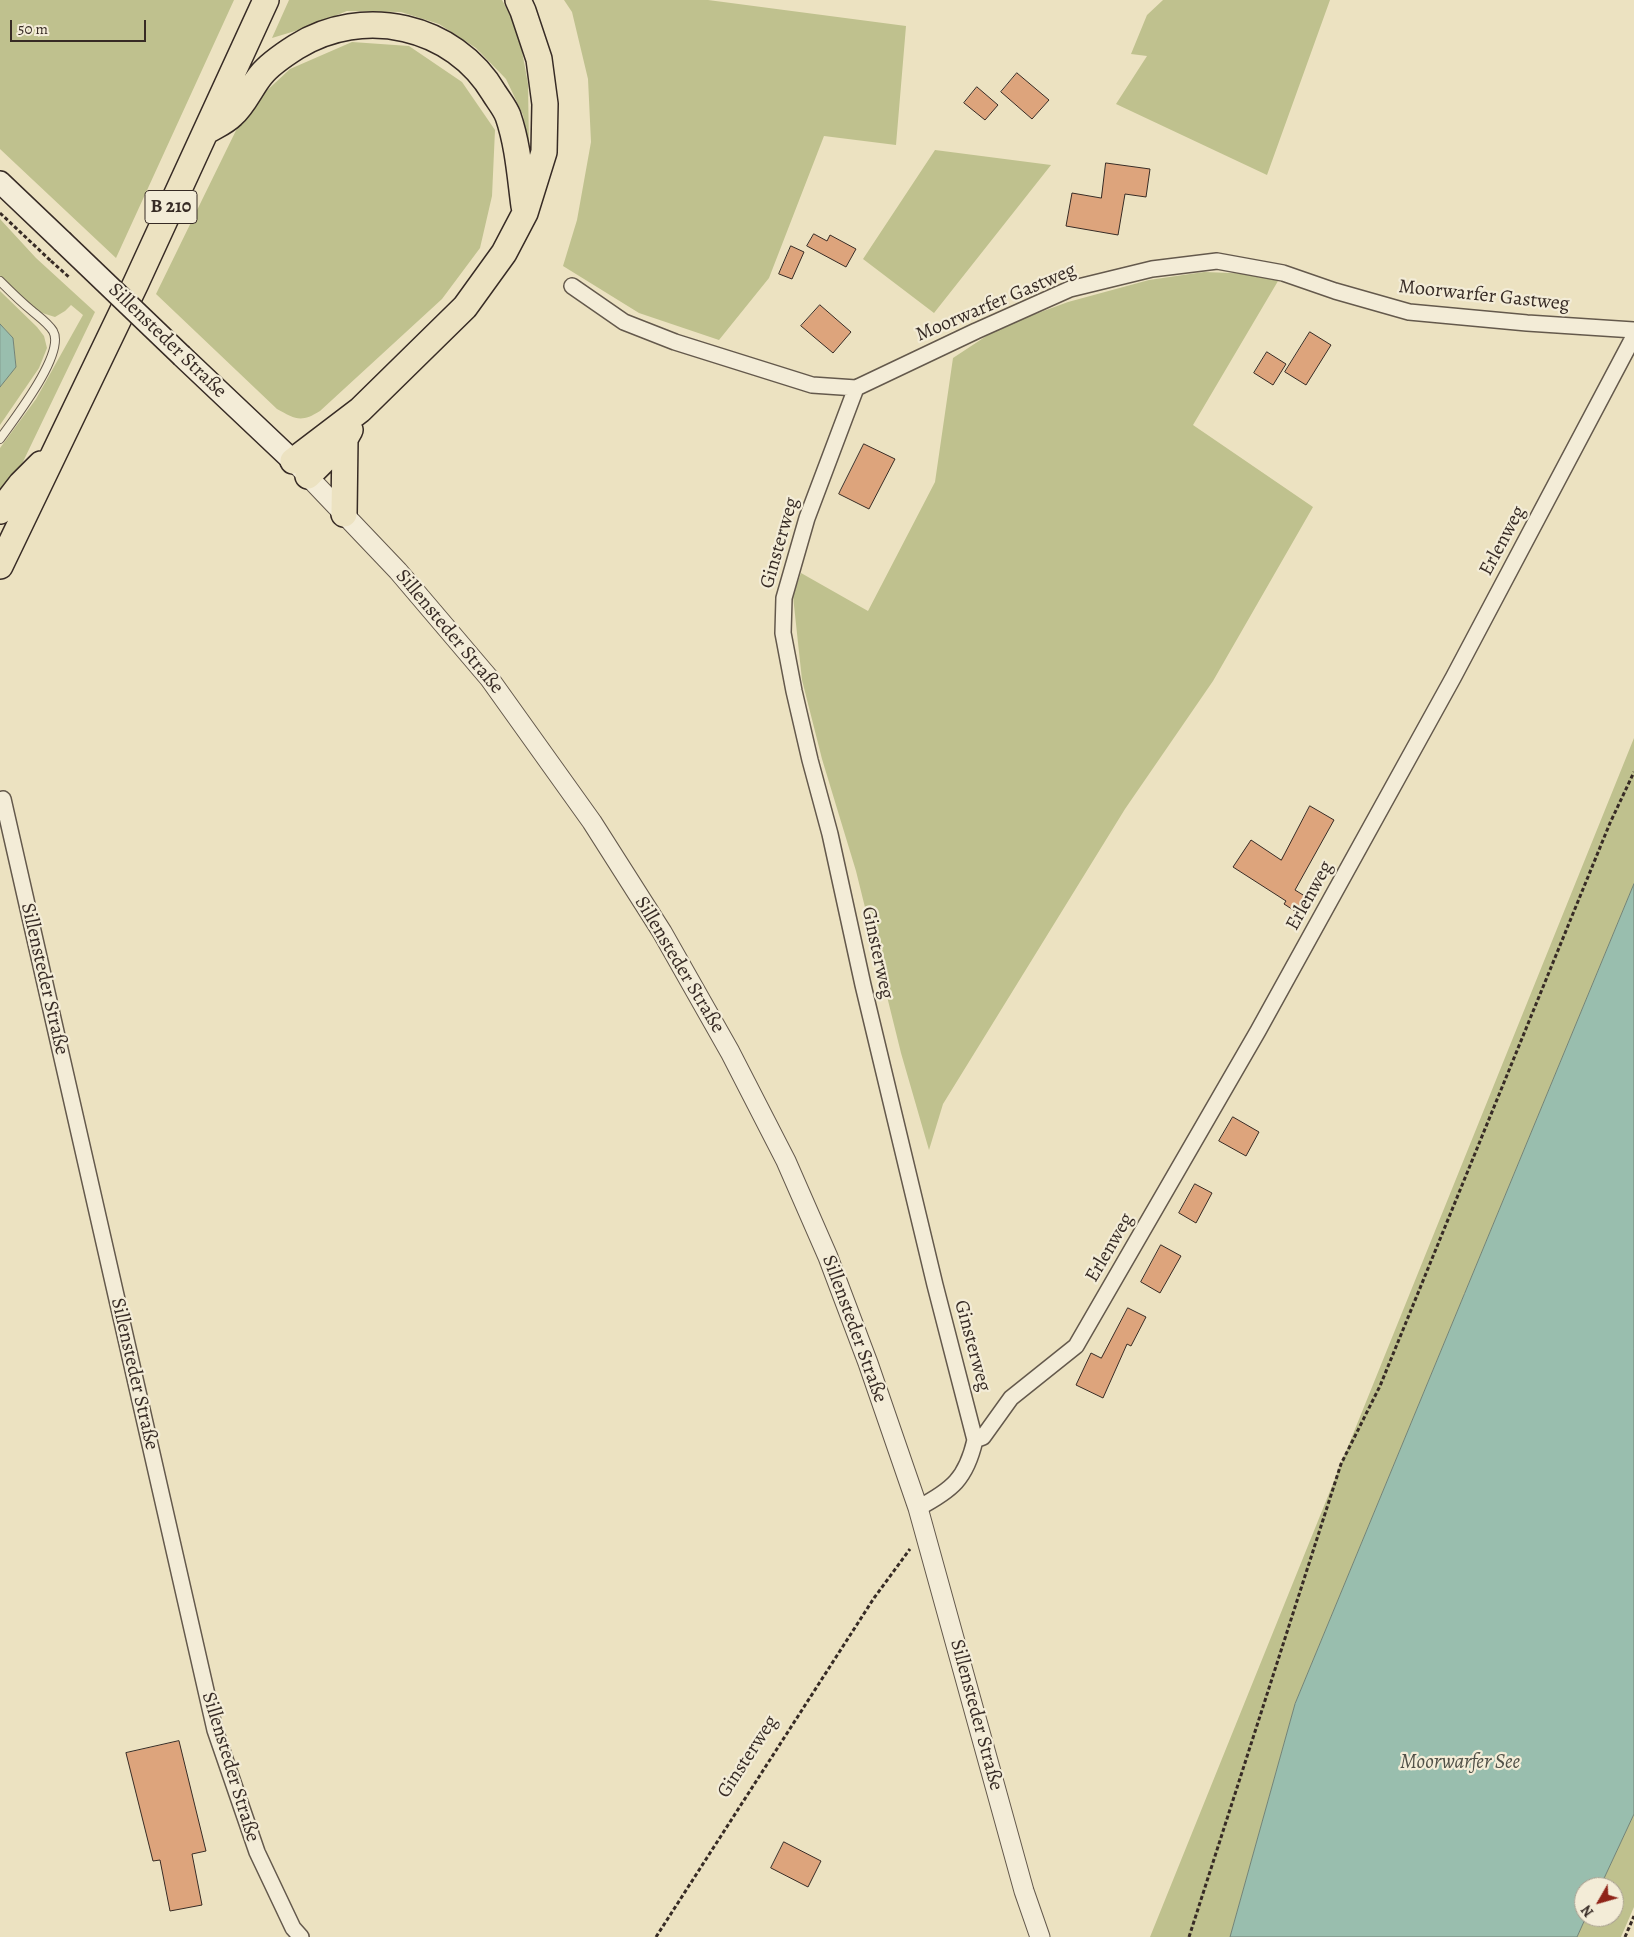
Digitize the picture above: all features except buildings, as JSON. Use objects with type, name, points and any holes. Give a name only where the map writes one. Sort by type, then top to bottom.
[{"type":"highway","name":"B 210","points":[[0,566],[59,446],[266,0]]},
{"type":"highway","points":[[301,469],[465,307],[504,253],[525,213],[544,152],[545,104],[539,60],[518,0]]},
{"type":"highway","points":[[206,131],[233,115],[262,73],[297,47],[330,31],[349,27],[368,24],[403,27],[434,37],[463,56],[486,79],[507,115],[515,144],[525,213]]},
{"type":"highway","points":[[344,514],[345,439],[360,410]]},
{"type":"highway","points":[[301,469],[345,439]]},
{"type":"highway","points":[[0,512],[22,484],[59,446]]},
{"type":"main road","name":"Sillensteder Straße","points":[[0,182],[301,469]]},
{"type":"street","name":"Moorwarfer Gastweg","points":[[572,286],[624,322],[675,342],[812,385],[856,388],[1070,289],[1152,269],[1217,261],[1282,273],[1335,291],[1409,312],[1527,323],[1634,330]]},
{"type":"street","name":"Erlenweg","points":[[975,1440],[983,1436],[1011,1398],[1076,1346],[1258,1032],[1429,722],[1634,336]]},
{"type":"street","name":"Ginsterweg","points":[[856,388],[807,518],[784,598],[784,634],[794,691],[830,834],[865,994],[935,1285],[975,1440]]},
{"type":"street","name":"Sillensteder Straße","points":[[301,469],[398,571],[489,678],[592,822],[662,932],[730,1052],[786,1161],[828,1257],[868,1363],[918,1508],[1024,1891],[1040,1937]]},
{"type":"street","name":"Sillensteder Straße","points":[[3,799],[215,1730],[257,1852],[293,1928],[301,1937]]},
{"type":"street","points":[[918,1508],[944,1493],[961,1477],[971,1455],[975,1440]]},
{"type":"lane","points":[[0,281],[54,332],[56,344],[44,373],[0,439]]},
{"type":"path","points":[[0,213],[51,261]]},
{"type":"path","points":[[1189,1937],[1341,1464],[1380,1386],[1610,823],[1634,772]]},
{"type":"path","name":"Ginsterweg","points":[[656,1937],[874,1598],[913,1545]]},
{"type":"path","points":[[1625,1937],[1634,1916]]},
{"type":"green space","points":[[0,0],[234,0],[116,258],[0,149]]},
{"type":"green space","points":[[289,0],[502,0],[518,29],[528,84],[529,147],[523,115],[506,79],[476,48],[439,24],[401,12],[347,11],[305,28],[272,38]]},
{"type":"green space","points":[[564,0],[708,0],[906,26],[896,145],[824,136],[769,278],[719,340],[639,313],[563,266],[577,220],[591,142],[588,79],[572,12]]},
{"type":"green space","points":[[1163,0],[1330,0],[1267,175],[1116,104],[1147,56],[1131,54],[1147,15]]},
{"type":"green space","points":[[352,42],[409,46],[462,82],[495,130],[492,196],[480,248],[442,299],[320,411],[308,417],[298,418],[277,409],[156,294],[246,110],[290,69]]},
{"type":"green space","points":[[935,150],[1051,165],[934,313],[863,259]]},
{"type":"green space","points":[[0,219],[36,258],[95,312],[20,468],[0,495],[0,448],[36,399],[83,315],[71,305],[55,317],[39,312],[0,276]]},
{"type":"green space","points":[[1204,272],[1257,274],[1278,281],[1193,425],[1313,507],[1213,681],[1125,809],[943,1104],[929,1150],[901,1053],[856,871],[822,759],[802,680],[793,596],[801,573],[868,611],[935,482],[953,358],[1000,327],[1068,302],[1149,280]]},
{"type":"green space","points":[[0,291],[37,327],[44,336],[47,348],[39,368],[0,425],[0,387],[16,366],[13,338],[0,324]]},
{"type":"green space","points":[[1634,738],[1634,884],[1295,1704],[1230,1937],[1150,1937]]},
{"type":"green space","points":[[1634,1814],[1634,1907],[1621,1937],[1577,1937],[1582,1927],[1624,1927],[1624,1877],[1605,1877]]},
{"type":"water","points":[[0,324],[13,338],[16,367],[0,387]]},
{"type":"water","name":"Moorwarfer See","points":[[1634,884],[1634,1814],[1605,1877],[1574,1877],[1574,1927],[1582,1927],[1577,1937],[1230,1937],[1295,1704]]}]
